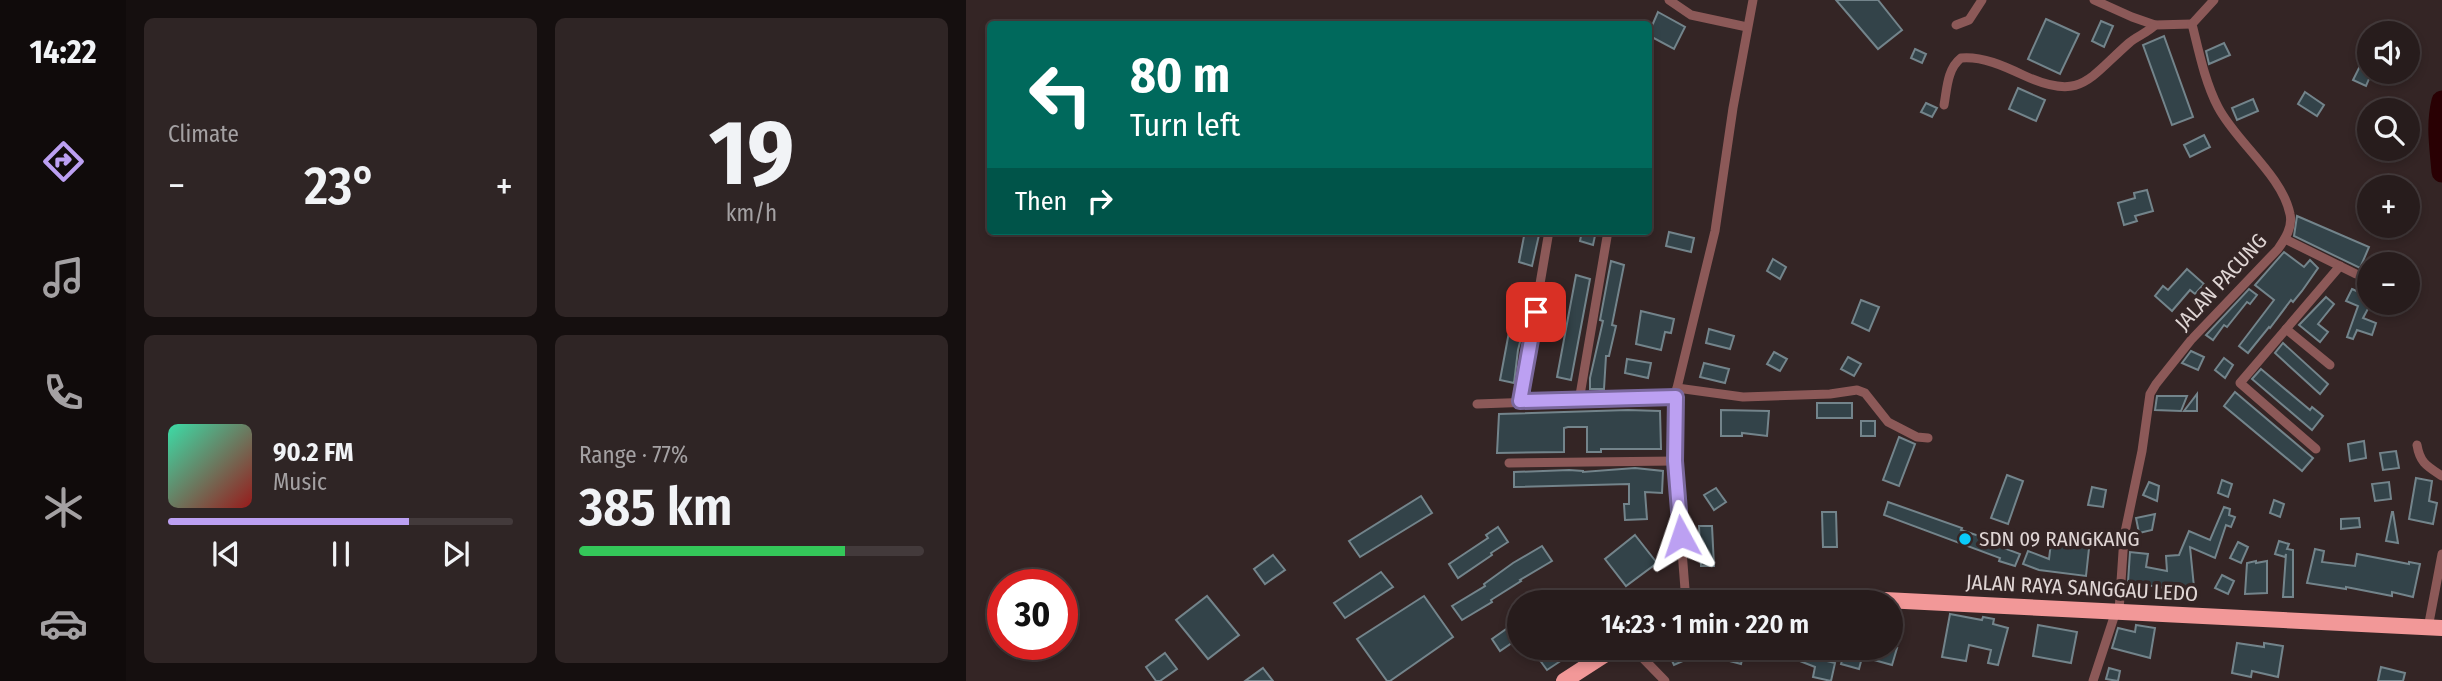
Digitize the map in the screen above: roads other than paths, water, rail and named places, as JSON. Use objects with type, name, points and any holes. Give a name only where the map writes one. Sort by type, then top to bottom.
[{"type":"highway","name":"JALAN RAYA SANGGAU LEDO","points":[[1903,601],[2435,628]]},
{"type":"highway","points":[[1564,681],[1596,660]]},
{"type":"street","points":[[1670,0],[1691,15],[1747,27]]},
{"type":"street","points":[[1685,590],[1675,461],[1677,392],[1716,231],[1753,0]]},
{"type":"street","points":[[1956,25],[1969,20],[1982,0]]},
{"type":"street","points":[[2094,0],[2155,25],[2192,24],[2214,0]]},
{"type":"street","name":"JALAN PACUNG","points":[[2093,681],[2117,611],[2124,537],[2143,451],[2150,394],[2191,340],[2262,268],[2285,239],[2291,217],[2258,158],[2227,124],[2219,109],[2203,66],[2192,24]]},
{"type":"street","points":[[1944,105],[1950,74],[1954,63],[1961,58],[1986,60],[2053,87],[2074,87],[2090,79],[2132,40],[2148,33],[2155,25]]},
{"type":"street","points":[[1520,401],[1548,235]]},
{"type":"street","points":[[1579,401],[1607,235]]},
{"type":"street","points":[[2285,239],[2356,274]]},
{"type":"street","points":[[2316,449],[2240,385],[2244,375],[2340,266]]},
{"type":"street","points":[[2286,328],[2330,365]]},
{"type":"street","points":[[1477,404],[1579,401],[1677,392],[1743,397],[1796,396],[1857,390],[1865,393],[1888,422],[1917,437],[1928,438]]},
{"type":"street","points":[[2417,445],[2419,457],[2442,476]]},
{"type":"street","points":[[1509,463],[1675,461]]},
{"type":"street","points":[[2435,628],[2442,554]]},
{"type":"street","points":[[1645,660],[1665,681]]},
{"type":"waterway","points":[[2442,101],[2439,127],[2442,172]]},
{"type":"place","name":"SDN 09 RANGKANG","points":[[1965,539]]}]
